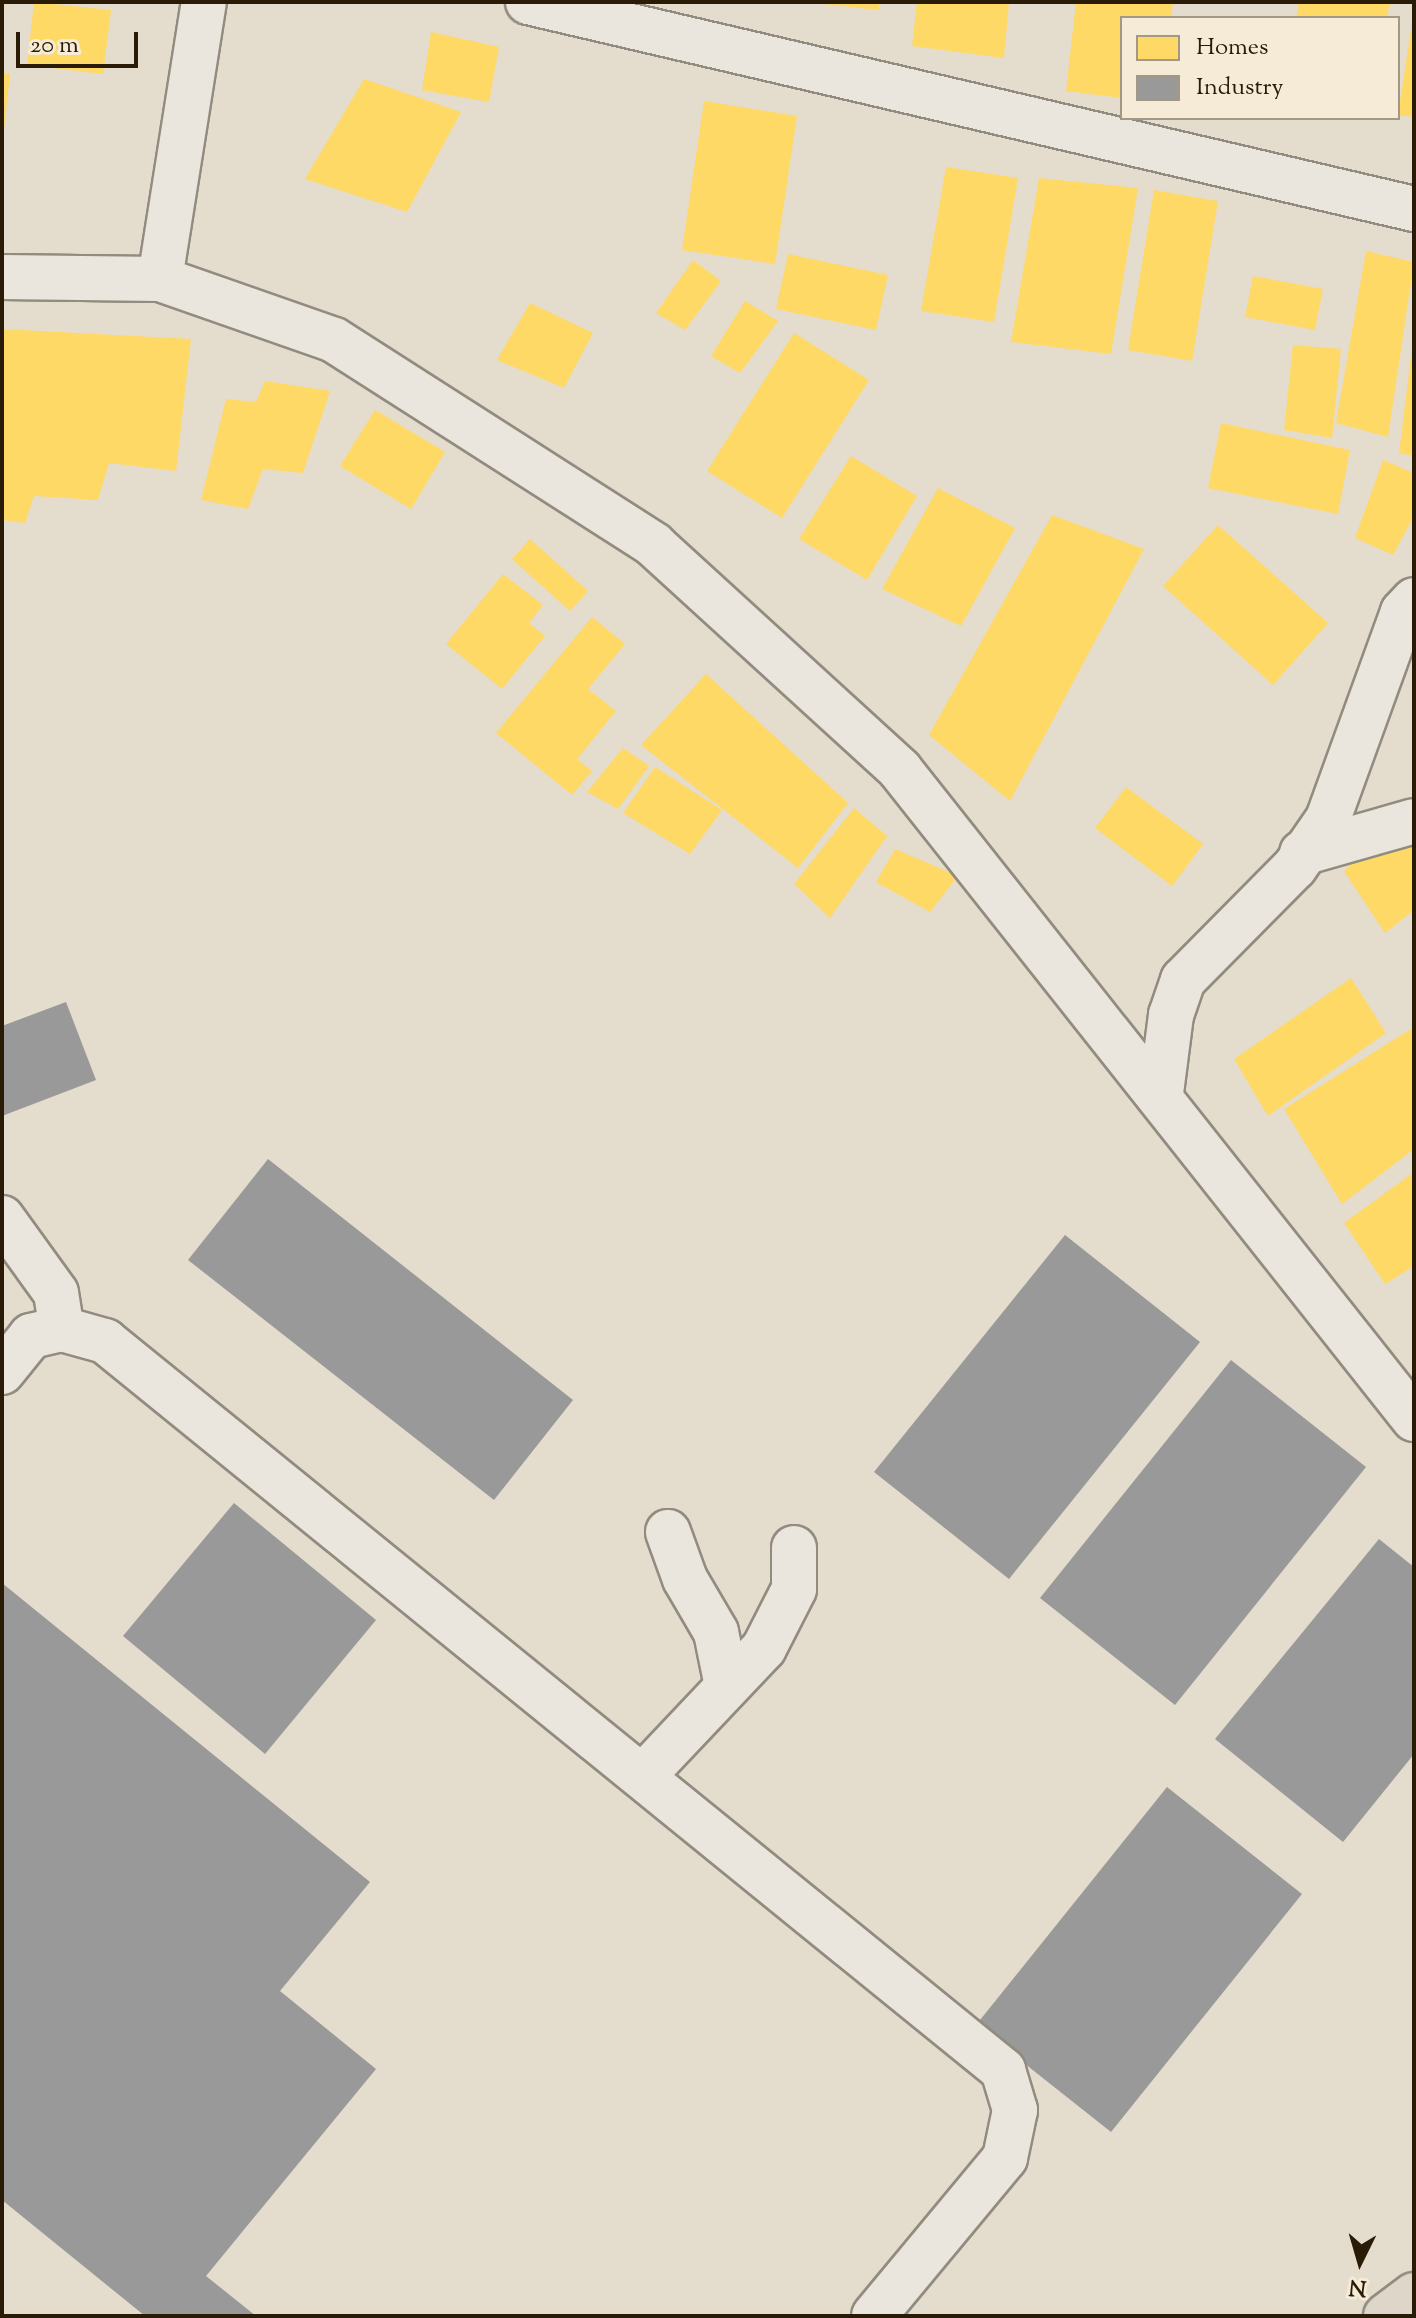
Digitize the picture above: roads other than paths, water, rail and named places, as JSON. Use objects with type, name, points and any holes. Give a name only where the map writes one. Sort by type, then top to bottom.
[{"type":"main road","points":[[1386,2316],[1414,2295]]},
{"type":"street","points":[[160,279],[204,2]]},
{"type":"street","points":[[528,2],[1414,209]]},
{"type":"street","points":[[2,277],[160,279],[334,340],[654,545],[900,770],[1161,1093],[1414,1419]]},
{"type":"street","points":[[1161,1093],[1171,1015],[1183,980],[1295,867],[1328,819],[1401,665],[1403,612],[1414,600]]},
{"type":"street","points":[[1302,853],[1414,821]]},
{"type":"street","points":[[2,1218],[56,1293],[62,1329]]},
{"type":"street","points":[[2,1372],[31,1336],[62,1329],[105,1341],[1003,2070],[1015,2110],[1005,2158],[874,2316]]},
{"type":"street","points":[[668,1532],[685,1579],[716,1632],[727,1686]]},
{"type":"street","points":[[643,1776],[764,1648],[794,1589],[794,1548]]}]
